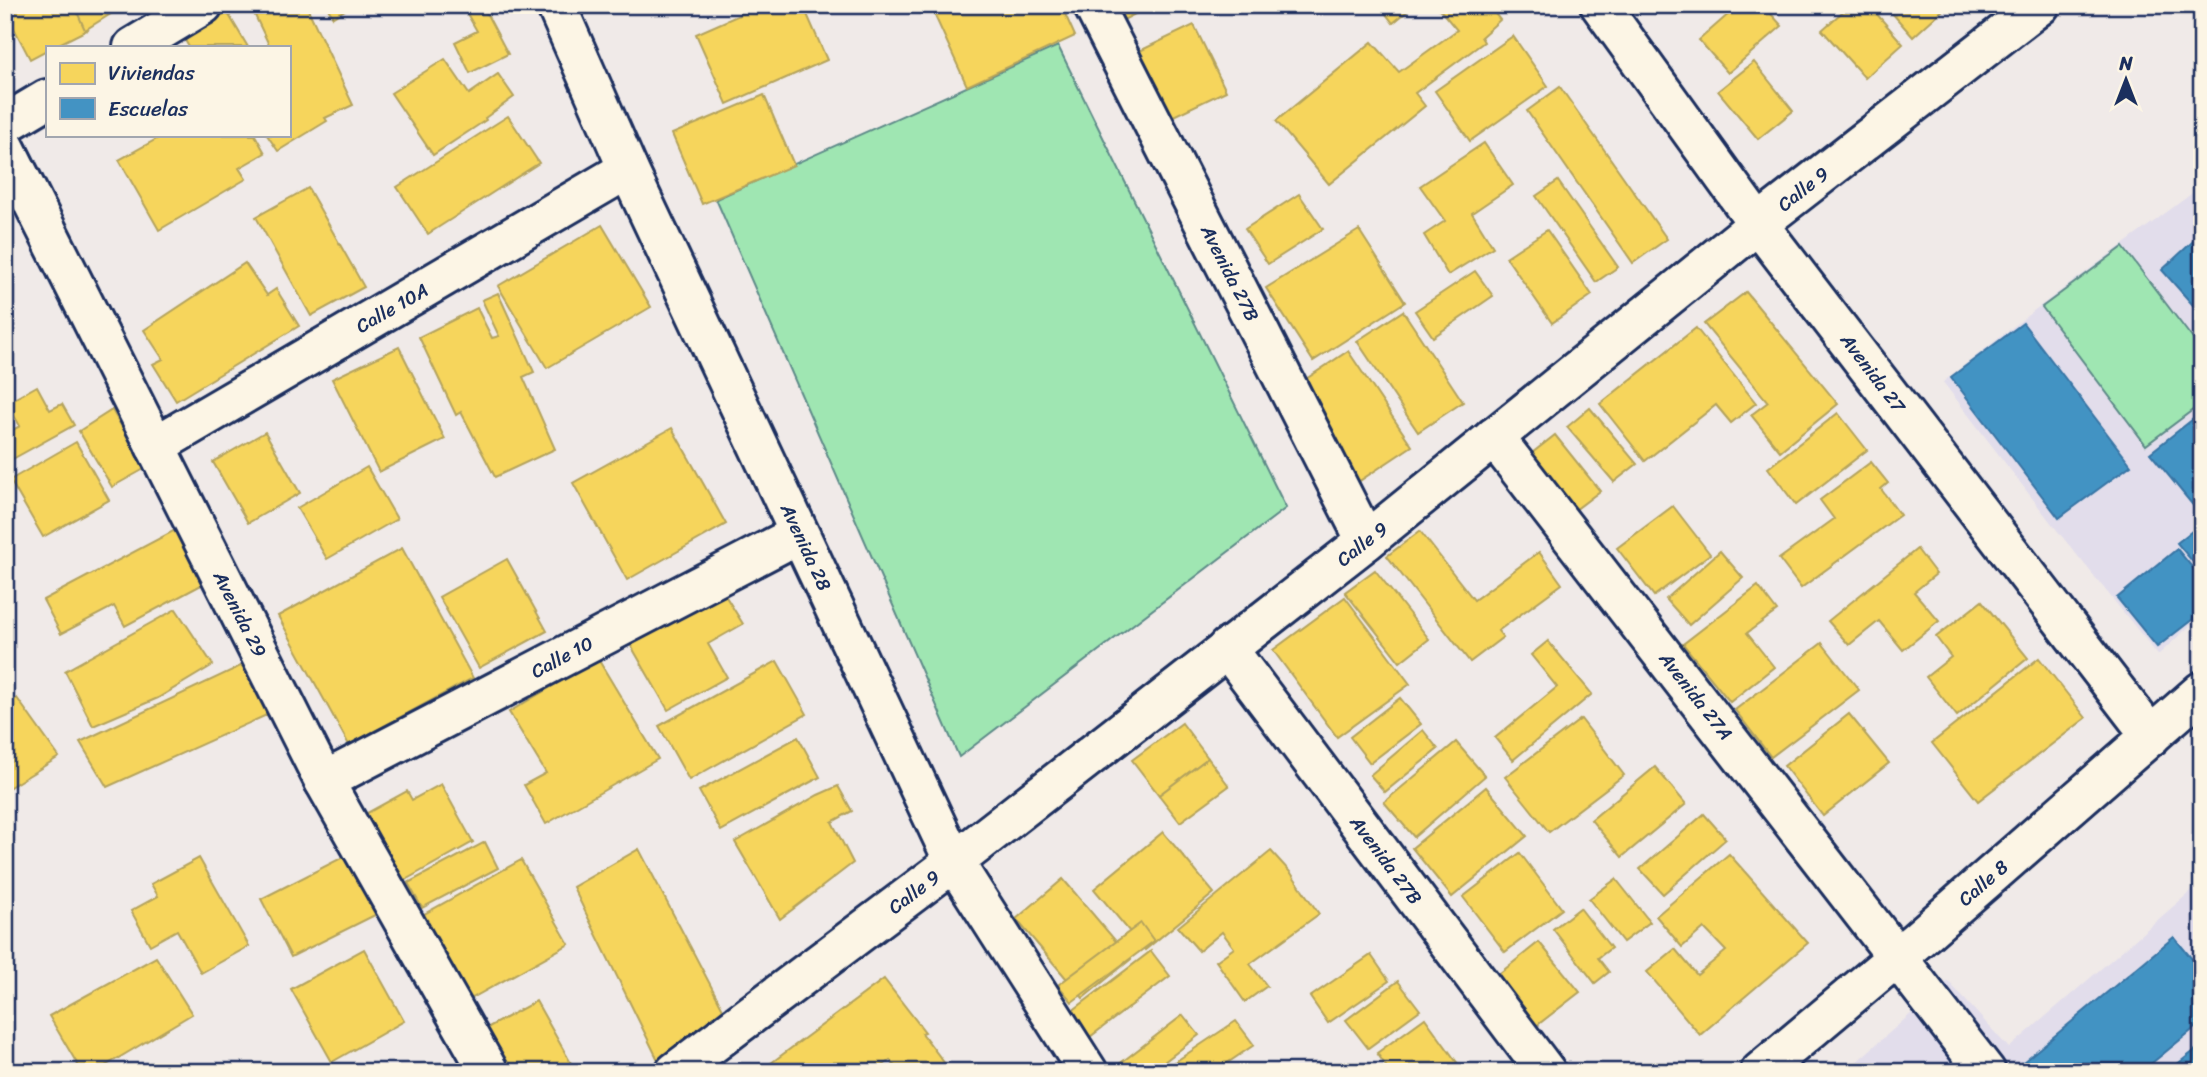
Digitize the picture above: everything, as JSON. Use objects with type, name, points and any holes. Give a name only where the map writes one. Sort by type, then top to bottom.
[{"type":"street","points":[[135,46],[203,5]]},
{"type":"street","name":"Avenida 28","points":[[556,5],[628,169],[954,862],[1088,1072]]},
{"type":"street","name":"Avenida 27B","points":[[1093,5],[1367,541]]},
{"type":"street","name":"Avenida 27","points":[[1600,5],[1758,224],[2151,736]]},
{"type":"street","name":"Calle 9","points":[[675,1072],[954,862],[1367,541],[1758,224],[2040,5]]},
{"type":"street","points":[[5,124],[46,100]]},
{"type":"street","name":"Avenida 29","points":[[5,147],[324,781],[489,1072]]},
{"type":"street","name":"Calle 10A","points":[[155,446],[628,169]]},
{"type":"street","name":"Avenida 27A","points":[[1494,437],[1986,1072]]},
{"type":"street","name":"Calle 10","points":[[324,781],[799,534]]},
{"type":"street","name":"Avenida 27B","points":[[1227,648],[1546,1072]]},
{"type":"street","name":"Calle 8","points":[[1760,1072],[2202,691]]},
{"type":"shaded area","points":[[2202,186],[2202,615],[2158,655],[2052,524],[1943,382],[2032,312]]},
{"type":"shaded area","points":[[2197,886],[2202,893],[2202,1072],[1845,1072],[1948,981],[2009,1048]]},
{"type":"green space","points":[[1058,46],[1286,508],[959,757],[716,199]]},
{"type":"green space","points":[[2123,247],[2202,351],[2202,403],[2146,445],[2042,307]]},
{"type":"building: Viviendas","points":[[5,5],[74,5],[87,30],[55,46],[46,46],[46,51],[30,59],[5,11]]},
{"type":"building: Viviendas","points":[[74,5],[125,5],[85,30]]},
{"type":"building: Viviendas","points":[[223,5],[247,46],[188,46],[179,30]]},
{"type":"building: Viviendas","points":[[250,5],[306,5],[353,105],[325,118],[327,121],[278,151],[268,136],[290,136],[290,46],[270,46]]},
{"type":"building: Viviendas","points":[[326,5],[353,5],[333,17]]},
{"type":"building: Viviendas","points":[[462,5],[482,5],[508,54],[470,73],[455,42],[477,31]]},
{"type":"building: Viviendas","points":[[762,5],[803,5],[827,60],[727,104],[696,34]]},
{"type":"building: Viviendas","points":[[930,5],[1061,5],[1075,36],[967,86]]},
{"type":"building: Viviendas","points":[[1096,5],[1140,5],[1135,8],[1137,13],[1108,28]]},
{"type":"building: Viviendas","points":[[1379,5],[1415,5],[1393,23]]},
{"type":"building: Viviendas","points":[[1436,5],[1488,5],[1500,20],[1481,37],[1484,42],[1415,93],[1425,106],[1329,184],[1276,121],[1372,42],[1399,72],[1457,30]]},
{"type":"building: Viviendas","points":[[1739,5],[1763,5],[1782,26],[1728,73],[1699,40]]},
{"type":"building: Viviendas","points":[[1850,5],[1869,5],[1903,44],[1865,78],[1822,30]]},
{"type":"building: Viviendas","points":[[1885,5],[1940,5],[1944,9],[1913,37]]},
{"type":"building: Viviendas","points":[[1194,25],[1226,91],[1161,122],[1129,56]]},
{"type":"building: Viviendas","points":[[1513,36],[1548,86],[1470,141],[1435,91]]},
{"type":"building: Viviendas","points":[[445,59],[469,94],[498,74],[514,97],[485,118],[486,120],[433,155],[391,93]]},
{"type":"building: Viviendas","points":[[1754,62],[1793,111],[1758,139],[1718,91]]},
{"type":"building: Viviendas","points":[[1560,87],[1667,239],[1633,263],[1527,111]]},
{"type":"building: Viviendas","points":[[764,95],[794,165],[702,204],[672,134]]},
{"type":"building: Viviendas","points":[[508,116],[539,163],[428,234],[397,187]]},
{"type":"building: Viviendas","points":[[162,136],[256,136],[265,153],[239,168],[246,179],[159,230],[119,160]]},
{"type":"building: Viviendas","points":[[1484,143],[1513,185],[1472,213],[1493,247],[1448,275],[1424,235],[1445,221],[1420,186]]},
{"type":"building: Viviendas","points":[[1558,181],[1618,267],[1596,282],[1536,196]]},
{"type":"building: Viviendas","points":[[308,188],[364,287],[311,316],[256,217]]},
{"type":"building: Viviendas","points":[[1299,194],[1323,229],[1268,264],[1245,229]]},
{"type":"building: Viviendas","points":[[602,225],[651,307],[547,368],[498,286]]},
{"type":"building: Viviendas","points":[[1359,230],[1405,302],[1313,361],[1266,288]]},
{"type":"building: Viviendas","points":[[1547,230],[1592,295],[1552,323],[1506,257]]},
{"type":"building: Viviendas","points":[[245,263],[267,295],[276,289],[299,326],[176,401],[153,364],[163,359],[144,330]]},
{"type":"building: Viviendas","points":[[1475,271],[1493,296],[1433,337],[1415,311]]},
{"type":"building: Viviendas","points":[[1746,292],[1838,404],[1780,451],[1751,415],[1768,402],[1704,324]]},
{"type":"building: Viviendas","points":[[498,293],[534,372],[523,377],[555,449],[495,477],[461,412],[456,415],[419,337],[477,308],[492,338],[499,336],[482,300]]},
{"type":"building: Viviendas","points":[[1403,311],[1463,402],[1418,432],[1357,341]]},
{"type":"building: Viviendas","points":[[1696,328],[1756,403],[1731,423],[1716,405],[1645,461],[1600,404]]},
{"type":"building: Viviendas","points":[[399,347],[445,439],[379,472],[332,379]]},
{"type":"building: Viviendas","points":[[1348,351],[1412,446],[1358,482],[1294,387]]},
{"type":"building: Viviendas","points":[[37,386],[50,410],[62,404],[74,425],[9,461],[5,454],[5,434],[20,426],[7,403]]},
{"type":"building: Viviendas","points":[[1590,408],[1637,464],[1614,482],[1567,427]]},
{"type":"building: Viviendas","points":[[112,410],[146,468],[112,487],[79,431]]},
{"type":"building: Viviendas","points":[[1838,413],[1867,450],[1796,505],[1768,468]]},
{"type":"building: Viviendas","points":[[672,428],[726,524],[627,580],[573,483]]},
{"type":"building: Viviendas","points":[[265,432],[300,493],[248,523],[213,462]]},
{"type":"building: Viviendas","points":[[1555,435],[1600,491],[1571,513],[1527,457]]},
{"type":"building: Viviendas","points":[[76,442],[109,500],[43,537],[10,480]]},
{"type":"building: Viviendas","points":[[1871,462],[1888,483],[1881,489],[1900,515],[1801,588],[1779,559],[1834,519],[1820,500]]},
{"type":"building: Viviendas","points":[[367,467],[397,519],[327,559],[297,508]]},
{"type":"building: Viviendas","points":[[1673,506],[1710,554],[1654,596],[1617,548]]},
{"type":"building: Viviendas","points":[[177,529],[205,583],[125,626],[114,606],[61,634],[43,600]]},
{"type":"building: Viviendas","points":[[1420,531],[1474,600],[1539,552],[1562,584],[1498,631],[1503,637],[1470,662],[1387,556]]},
{"type":"building: Viviendas","points":[[402,548],[473,678],[349,745],[278,616]]},
{"type":"building: Viviendas","points":[[1917,549],[1936,574],[1914,592],[1939,621],[1903,650],[1879,621],[1849,645],[1828,621]]},
{"type":"building: Viviendas","points":[[1720,551],[1743,578],[1689,625],[1666,599]]},
{"type":"building: Viviendas","points":[[507,559],[547,631],[479,668],[439,597]]},
{"type":"building: Viviendas","points":[[1375,570],[1429,639],[1400,662],[1345,592]]},
{"type":"building: Viviendas","points":[[718,584],[743,624],[708,644],[727,677],[668,710],[626,637]]},
{"type":"building: Viviendas","points":[[1758,586],[1777,611],[1747,633],[1774,667],[1730,702],[1683,644]]},
{"type":"building: Viviendas","points":[[1345,597],[1410,684],[1337,737],[1273,650]]},
{"type":"building: Viviendas","points":[[1982,601],[2028,658],[1957,716],[1926,677],[1951,657],[1936,637]]},
{"type":"building: Viviendas","points":[[176,609],[213,665],[158,698],[93,726],[65,671]]},
{"type":"building: Viviendas","points":[[1548,641],[1592,694],[1513,760],[1495,738],[1557,687],[1531,655]]},
{"type":"building: Viviendas","points":[[1822,643],[1859,690],[1771,757],[1735,710]]},
{"type":"building: Viviendas","points":[[2039,658],[2086,718],[1978,801],[1932,743]]},
{"type":"building: Viviendas","points":[[598,659],[658,759],[546,824],[524,785],[546,773],[509,712]]},
{"type":"building: Viviendas","points":[[777,661],[807,714],[689,780],[659,726]]},
{"type":"building: Viviendas","points":[[249,662],[269,714],[107,787],[80,742]]},
{"type":"building: Viviendas","points":[[17,698],[59,757],[5,790],[5,705]]},
{"type":"building: Viviendas","points":[[1400,698],[1421,724],[1370,763],[1350,737]]},
{"type":"building: Viviendas","points":[[1849,714],[1889,763],[1823,816],[1784,766]]},
{"type":"building: Viviendas","points":[[1581,719],[1624,775],[1549,832],[1505,777]]},
{"type":"building: Viviendas","points":[[1182,723],[1208,758],[1159,795],[1132,760]]},
{"type":"building: Viviendas","points":[[1423,730],[1438,749],[1385,792],[1370,775]]},
{"type":"building: Viviendas","points":[[798,737],[820,777],[721,831],[699,791]]},
{"type":"building: Viviendas","points":[[1456,742],[1485,776],[1414,837],[1384,802]]},
{"type":"building: Viviendas","points":[[1208,758],[1229,786],[1180,822],[1159,795]]},
{"type":"building: Viviendas","points":[[1655,767],[1686,804],[1622,857],[1591,820]]},
{"type":"building: Viviendas","points":[[441,784],[473,842],[398,884],[360,817],[407,791],[412,800]]},
{"type":"building: Viviendas","points":[[838,786],[852,811],[832,822],[853,863],[780,919],[735,842]]},
{"type":"building: Viviendas","points":[[1486,787],[1527,836],[1452,897],[1412,848]]},
{"type":"building: Viviendas","points":[[1704,814],[1726,839],[1663,894],[1640,869]]},
{"type":"building: Viviendas","points":[[1163,832],[1214,893],[1145,950],[1094,889]]},
{"type":"building: Viviendas","points":[[485,842],[498,868],[422,908],[408,883]]},
{"type":"building: Viviendas","points":[[639,849],[723,1009],[662,1068],[573,887]]},
{"type":"building: Viviendas","points":[[1271,851],[1291,873],[1319,914],[1250,964],[1267,986],[1245,1002],[1216,961],[1234,948],[1222,932],[1199,951],[1178,927]]},
{"type":"building: Viviendas","points":[[1520,853],[1562,909],[1505,952],[1463,897]]},
{"type":"building: Viviendas","points":[[349,854],[379,913],[291,957],[261,899]]},
{"type":"building: Viviendas","points":[[1729,854],[1808,943],[1700,1035],[1647,972],[1675,949],[1697,975],[1726,951],[1704,928],[1682,947],[1656,916]]},
{"type":"building: Viviendas","points":[[199,858],[249,946],[201,973],[177,930],[150,945],[131,911],[158,896],[151,884]]},
{"type":"building: Viviendas","points":[[521,860],[569,944],[467,1001],[419,917]]},
{"type":"building: Viviendas","points":[[1063,879],[1131,959],[1083,998],[1016,919]]},
{"type":"building: Viviendas","points":[[1616,879],[1650,922],[1623,942],[1589,899]]},
{"type":"building: Viviendas","points":[[1580,908],[1611,948],[1598,958],[1609,972],[1595,983],[1553,929]]},
{"type":"building: Viviendas","points":[[1141,923],[1154,941],[1072,1002],[1058,985]]},
{"type":"building: Viviendas","points":[[1539,942],[1580,992],[1531,1030],[1490,981]]},
{"type":"building: Viviendas","points":[[364,949],[404,1021],[332,1062],[291,989]]},
{"type":"building: Viviendas","points":[[1151,951],[1170,976],[1082,1043],[1063,1018]]},
{"type":"building: Viviendas","points":[[1371,955],[1389,981],[1328,1023],[1310,997]]},
{"type":"building: Viviendas","points":[[156,957],[192,1014],[95,1072],[82,1072],[49,1016]]},
{"type":"building: Viviendas","points":[[884,979],[925,1032],[922,1033],[951,1072],[899,1072],[890,1060],[875,1072],[759,1072]]},
{"type":"building: Viviendas","points":[[1398,981],[1420,1010],[1368,1048],[1346,1020]]},
{"type":"building: Viviendas","points":[[536,1001],[576,1072],[509,1072],[485,1029]]},
{"type":"building: Viviendas","points":[[1183,1015],[1199,1035],[1151,1072],[1109,1072]]},
{"type":"building: Viviendas","points":[[1425,1018],[1462,1072],[1390,1072],[1377,1053]]},
{"type":"building: Viviendas","points":[[1236,1021],[1254,1045],[1214,1072],[1160,1072]]},
{"type":"building: Escuelas","points":[[2202,233],[2202,309],[2199,312],[2162,270]]},
{"type":"building: Escuelas","points":[[2023,323],[2131,465],[2059,518],[1951,377]]},
{"type":"building: Escuelas","points":[[2202,412],[2202,504],[2196,509],[2150,453]]},
{"type":"building: Escuelas","points":[[2202,523],[2202,573],[2177,543]]},
{"type":"building: Escuelas","points":[[2177,549],[2202,579],[2202,612],[2157,647],[2117,598]]},
{"type":"building: Escuelas","points":[[2174,937],[2202,971],[2202,1022],[2141,1072],[2011,1072]]},
{"type":"building: Escuelas","points":[[2202,1045],[2202,1072],[2167,1072]]}]
